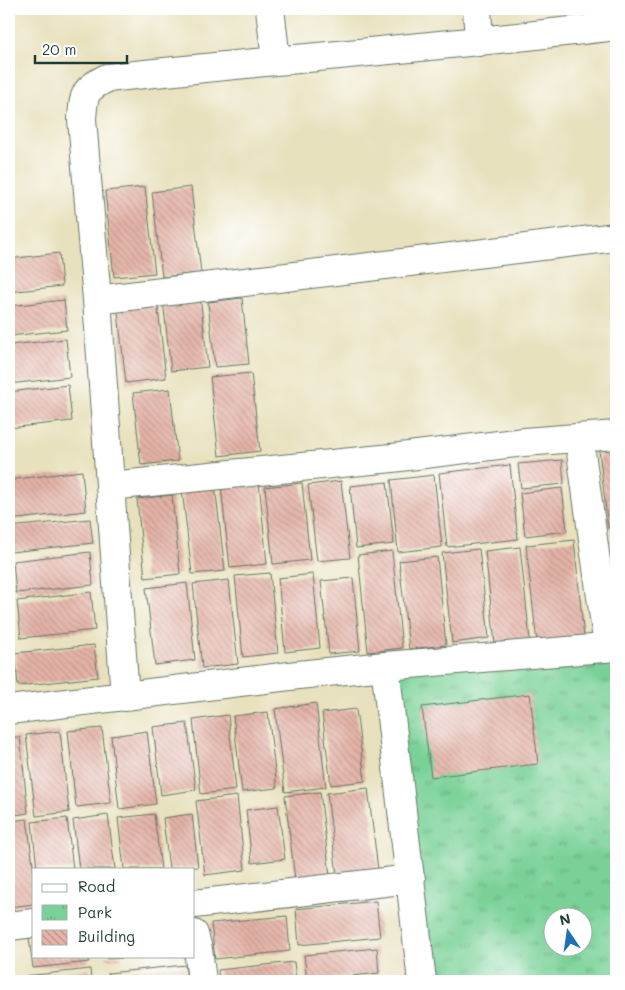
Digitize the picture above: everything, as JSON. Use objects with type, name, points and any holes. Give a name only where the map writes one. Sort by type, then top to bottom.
[{"type":"street","points":[[270,9],[276,60]]},
{"type":"street","points":[[477,9],[480,42]]},
{"type":"street","points":[[126,696],[82,119],[84,97],[92,86],[107,78],[276,60],[480,42],[616,26]]},
{"type":"street","points":[[97,300],[616,237]]},
{"type":"street","points":[[110,486],[392,458],[524,442],[616,435]]},
{"type":"street","points":[[9,710],[385,666],[612,647],[579,438]]},
{"type":"street","points":[[385,666],[422,981]]},
{"type":"street","points":[[195,904],[411,878]]},
{"type":"street","points":[[9,926],[32,923]]},
{"type":"street","points":[[195,938],[202,981]]},
{"type":"green space","points":[[616,650],[616,981],[421,981],[392,671]]},
{"type":"building","points":[[145,187],[155,273],[114,277],[105,191]]},
{"type":"building","points":[[191,187],[201,273],[162,277],[152,192]]},
{"type":"building","points":[[59,253],[62,286],[9,292],[9,259]]},
{"type":"building","points":[[200,295],[208,367],[171,371],[163,300]]},
{"type":"building","points":[[242,298],[249,364],[215,367],[208,302]]},
{"type":"building","points":[[64,300],[67,330],[9,336],[9,306]]},
{"type":"building","points":[[157,300],[166,378],[126,383],[117,304]]},
{"type":"building","points":[[66,339],[70,377],[9,384],[9,345]]},
{"type":"building","points":[[251,373],[260,451],[219,456],[210,377]]},
{"type":"building","points":[[68,385],[72,421],[9,428],[9,392]]},
{"type":"building","points":[[170,389],[178,461],[141,465],[133,393]]},
{"type":"building","points":[[616,449],[616,527],[608,528],[599,450]]},
{"type":"building","points":[[562,460],[564,484],[521,488],[518,464]]},
{"type":"building","points":[[510,465],[518,539],[447,547],[439,473]]},
{"type":"building","points":[[82,471],[86,511],[9,520],[9,480]]},
{"type":"building","points":[[434,475],[442,547],[398,552],[391,480]]},
{"type":"building","points":[[341,481],[350,558],[317,561],[308,485]]},
{"type":"building","points":[[259,482],[267,564],[230,568],[221,486]]},
{"type":"building","points":[[387,482],[394,544],[356,548],[350,486]]},
{"type":"building","points":[[302,483],[310,560],[273,564],[265,487]]},
{"type":"building","points":[[215,485],[225,571],[192,574],[182,489]]},
{"type":"building","points":[[562,488],[567,531],[525,536],[520,493]]},
{"type":"building","points":[[172,495],[180,574],[145,578],[137,499]]},
{"type":"building","points":[[90,519],[93,543],[11,552],[9,527]]},
{"type":"building","points":[[613,539],[616,539],[616,557],[615,557]]},
{"type":"building","points":[[574,540],[584,638],[537,643],[526,545]]},
{"type":"building","points":[[520,547],[530,640],[495,644],[485,551]]},
{"type":"building","points":[[479,549],[489,638],[452,643],[442,553]]},
{"type":"building","points":[[392,551],[402,648],[368,652],[358,555]]},
{"type":"building","points":[[90,552],[93,585],[16,593],[13,561]]},
{"type":"building","points":[[437,557],[446,645],[409,649],[399,561]]},
{"type":"building","points":[[270,573],[278,653],[243,657],[235,576]]},
{"type":"building","points":[[313,574],[320,648],[285,652],[278,578]]},
{"type":"building","points":[[353,578],[360,651],[329,654],[321,581]]},
{"type":"building","points":[[229,580],[238,664],[202,668],[193,584]]},
{"type":"building","points":[[187,583],[195,660],[155,665],[146,588]]},
{"type":"building","points":[[91,592],[95,630],[21,638],[17,601]]},
{"type":"building","points":[[94,645],[98,677],[18,686],[15,653]]},
{"type":"building","points":[[9,665],[12,685],[9,686]]},
{"type":"building","points":[[530,694],[538,764],[431,777],[422,707]]},
{"type":"building","points":[[316,703],[326,787],[285,792],[275,709]]},
{"type":"building","points":[[356,709],[365,781],[331,785],[322,713]]},
{"type":"building","points":[[268,712],[277,788],[242,792],[233,716]]},
{"type":"building","points":[[228,715],[236,790],[201,794],[193,720]]},
{"type":"building","points":[[187,723],[196,790],[161,795],[153,727]]},
{"type":"building","points":[[102,728],[111,803],[76,807],[68,731]]},
{"type":"building","points":[[60,731],[69,812],[36,816],[26,735]]},
{"type":"building","points":[[147,731],[156,804],[119,809],[111,736]]},
{"type":"building","points":[[20,737],[28,813],[9,816],[9,738]]},
{"type":"building","points":[[368,788],[378,870],[337,875],[327,793]]},
{"type":"building","points":[[320,792],[330,876],[295,880],[285,796]]},
{"type":"building","points":[[237,796],[245,870],[205,875],[196,801]]},
{"type":"building","points":[[278,806],[285,859],[252,863],[246,810]]},
{"type":"building","points":[[154,814],[161,868],[124,868],[118,818]]},
{"type":"building","points":[[192,814],[198,867],[169,868],[163,818]]},
{"type":"building","points":[[108,815],[115,868],[79,868],[73,820]]},
{"type":"building","points":[[67,818],[73,868],[37,868],[32,822]]},
{"type":"building","points":[[27,819],[33,868],[32,904],[9,907],[9,821]]},
{"type":"building","points":[[376,901],[380,937],[299,945],[296,909]]},
{"type":"building","points":[[287,916],[290,951],[215,959],[211,923]]},
{"type":"building","points":[[29,938],[32,938],[32,958],[88,958],[89,962],[33,968]]},
{"type":"building","points":[[377,948],[379,973],[307,981],[304,955]]},
{"type":"building","points":[[294,962],[296,981],[219,981],[218,970]]},
{"type":"building","points":[[185,965],[187,981],[109,981],[108,973]]},
{"type":"building","points":[[90,969],[91,981],[26,981],[26,976]]}]
